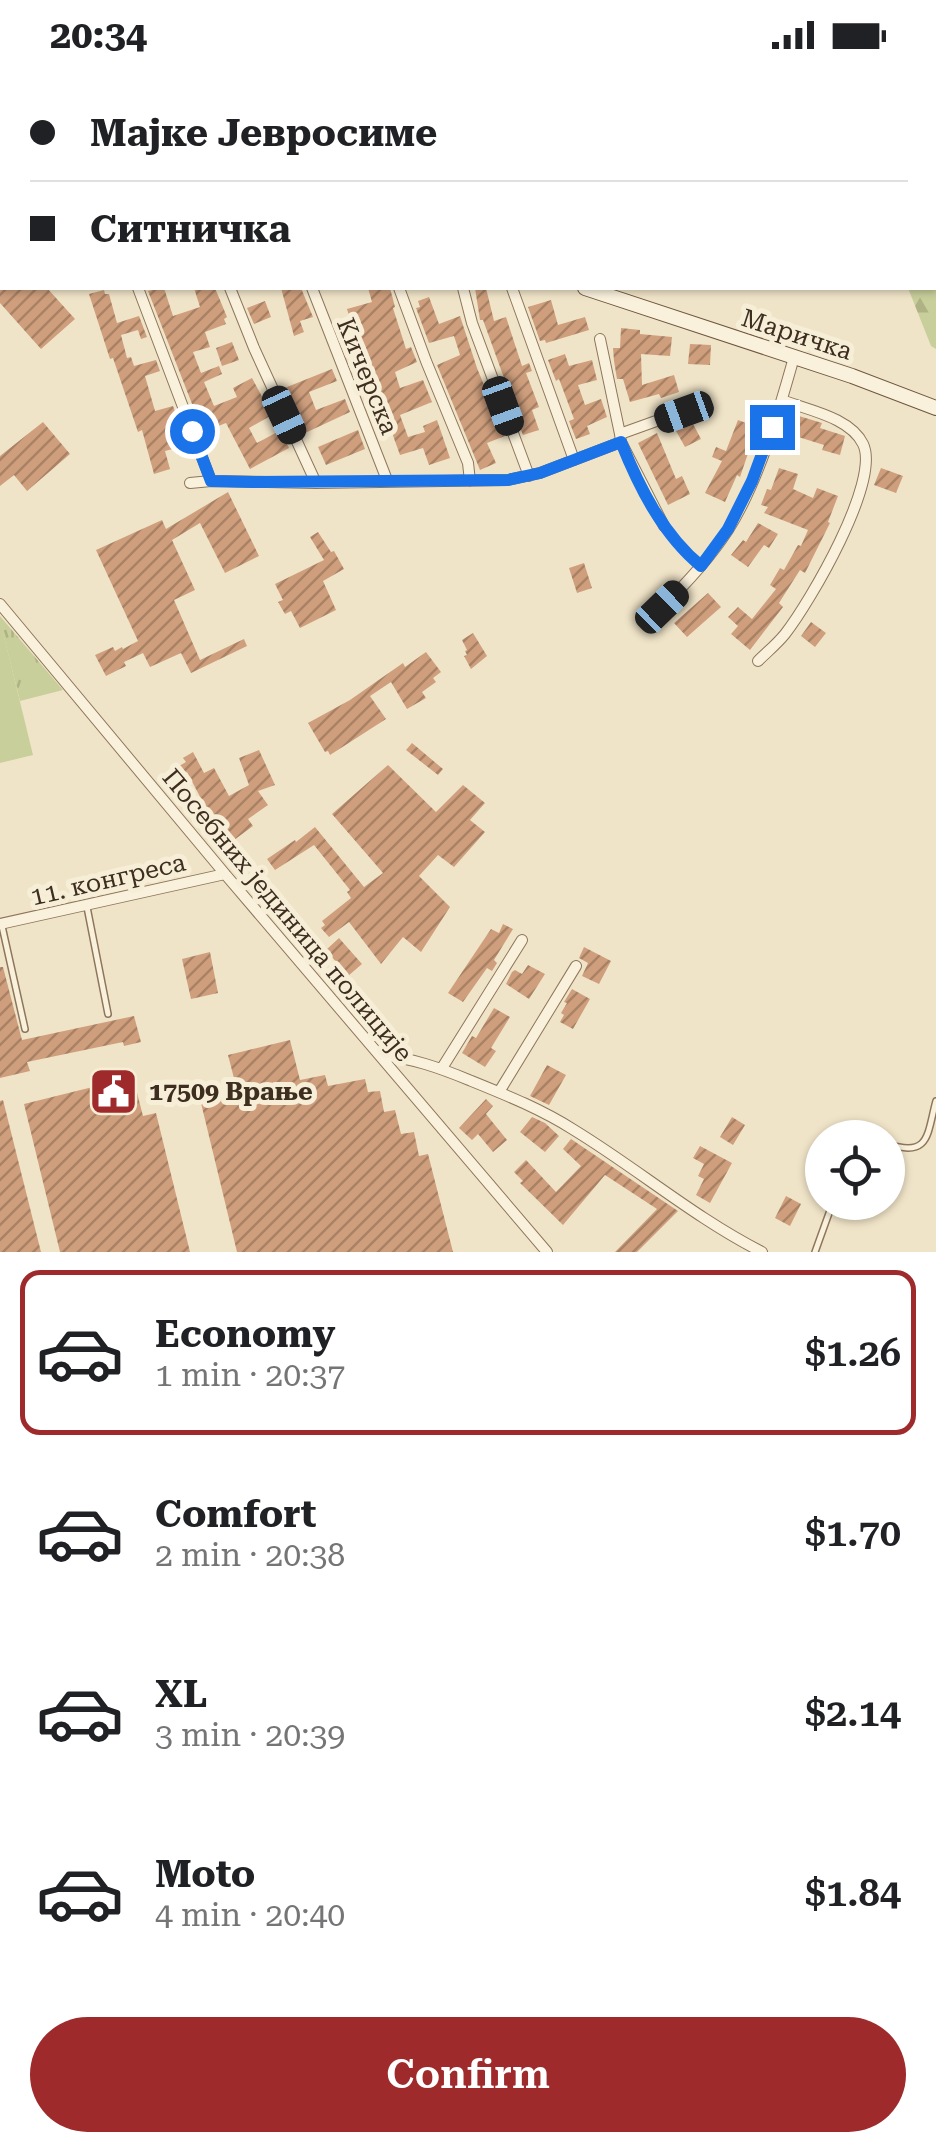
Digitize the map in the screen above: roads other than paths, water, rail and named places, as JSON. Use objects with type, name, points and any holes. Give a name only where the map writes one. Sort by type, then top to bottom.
[{"type":"street","points":[[139,290],[211,481]]},
{"type":"street","points":[[231,290],[316,482]]},
{"type":"street","name":"Кичерска","points":[[313,290],[386,480]]},
{"type":"street","points":[[400,290],[468,462],[470,481]]},
{"type":"street","points":[[464,290],[472,323],[529,476]]},
{"type":"street","points":[[513,290],[574,460]]},
{"type":"street","name":"Маричка","points":[[591,290],[936,408]]},
{"type":"street","points":[[600,339],[620,438],[664,526]]},
{"type":"street","points":[[662,607],[690,580],[728,529],[752,481],[794,357]]},
{"type":"street","points":[[758,662],[784,635],[832,558],[856,501],[867,460],[864,446],[850,428],[782,400]]},
{"type":"street","points":[[190,483],[470,481],[529,476],[684,412]]},
{"type":"street","name":"Посебних јединица полиције","points":[[0,604],[546,1252]]},
{"type":"street","name":"11. конгреса","points":[[1,924],[225,874]]},
{"type":"street","points":[[442,1068],[522,940]]},
{"type":"street","points":[[499,1092],[576,966]]},
{"type":"street","points":[[380,1056],[405,1057],[442,1068],[545,1112],[693,1212],[762,1252]]},
{"type":"lane","points":[[664,526],[701,566]]},
{"type":"lane","points":[[86,904],[108,1014]]},
{"type":"lane","points":[[1,924],[26,1029]]},
{"type":"lane","points":[[905,1149],[922,1144],[936,1101]]},
{"type":"lane","points":[[815,1252],[827,1220]]},
{"type":"place","name":"17509 Врање","points":[[114,1091]]}]
